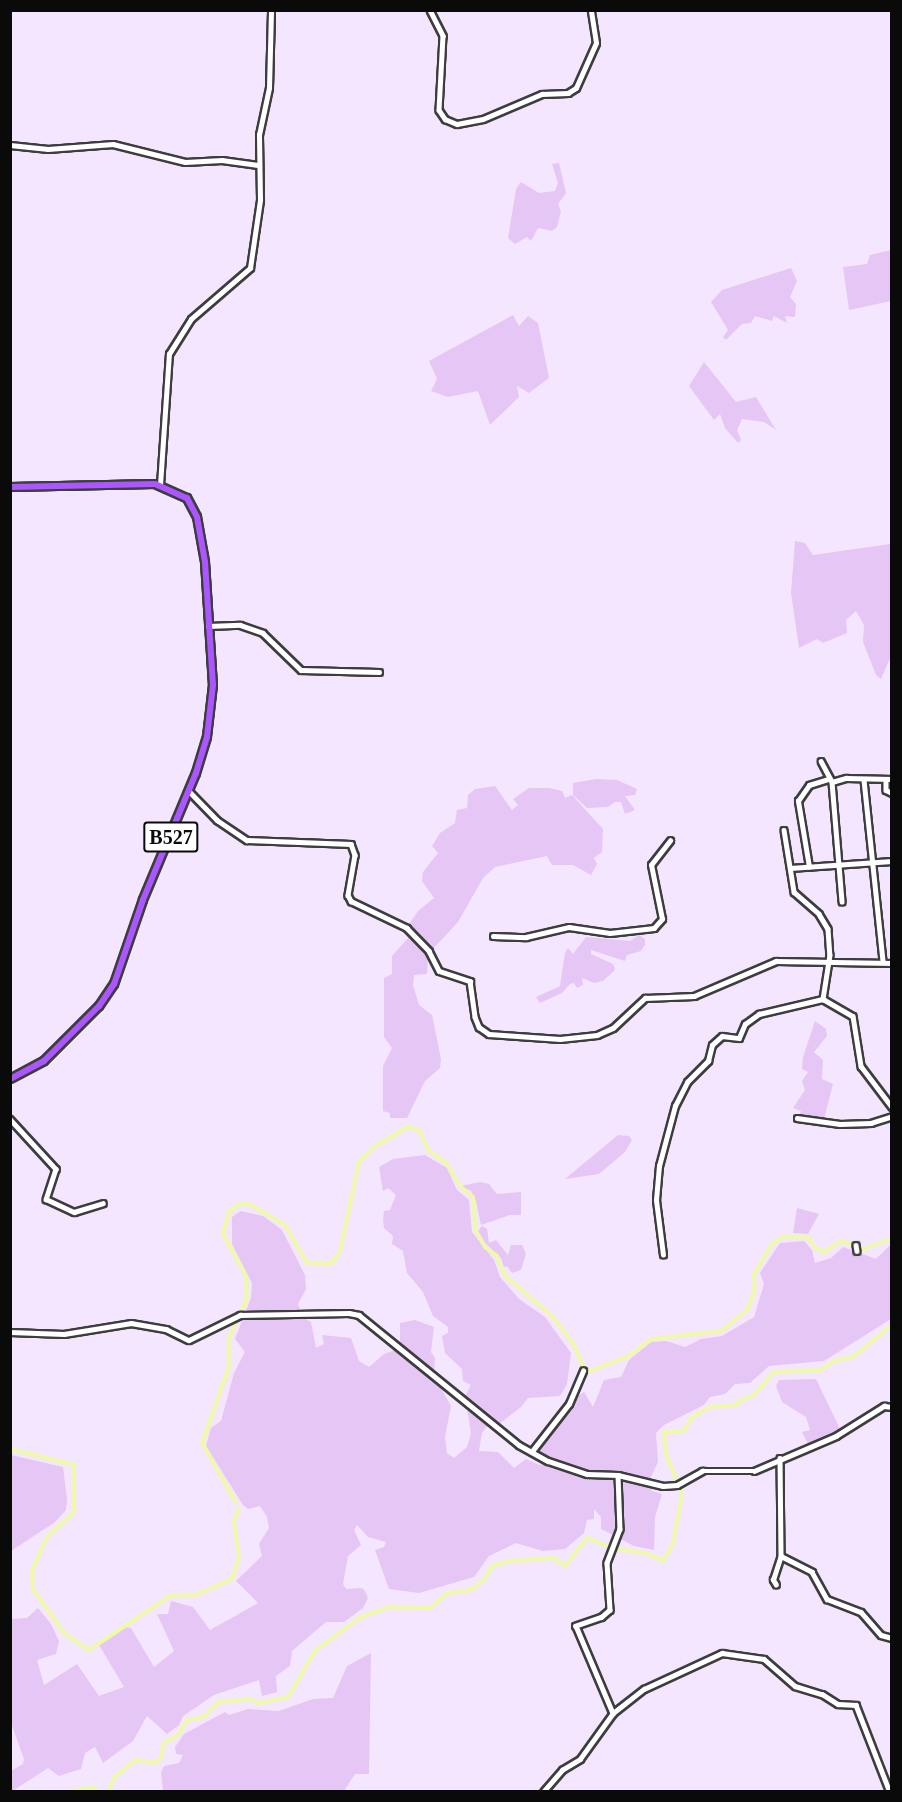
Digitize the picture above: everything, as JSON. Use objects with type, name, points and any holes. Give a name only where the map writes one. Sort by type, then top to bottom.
[{"type":"main road","name":"B527","points":[[10,487],[145,484],[160,485],[188,498],[202,544],[211,712],[190,792],[143,900],[111,989],[44,1061],[10,1079]]},
{"type":"street","points":[[160,485],[169,354],[191,319],[250,268],[260,200],[259,135],[269,88],[271,10]]},
{"type":"street","points":[[430,10],[443,36],[440,110],[445,119],[457,124],[483,119],[542,94],[568,93],[576,88],[596,43],[591,10]]},
{"type":"street","points":[[10,146],[48,149],[113,144],[185,162],[222,160],[258,165]]},
{"type":"street","points":[[208,626],[240,624],[263,633],[300,670],[379,672]]},
{"type":"street","points":[[821,761],[830,780],[842,902]]},
{"type":"street","points":[[809,867],[798,801],[809,786],[846,778],[888,779],[886,790],[891,793]]},
{"type":"street","points":[[864,780],[883,962]]},
{"type":"street","points":[[190,792],[217,820],[247,840],[351,844],[355,855],[348,895],[351,901],[407,928],[429,951],[438,971],[470,981],[475,1017],[479,1027],[489,1034],[560,1039],[597,1035],[613,1028],[645,998],[694,996],[776,961],[891,963]]},
{"type":"street","points":[[784,830],[794,892],[819,914],[828,929],[824,999]]},
{"type":"street","points":[[494,936],[526,937],[569,927],[610,933],[654,928],[662,919],[651,865],[670,841]]},
{"type":"street","points":[[790,868],[891,861]]},
{"type":"street","points":[[663,1255],[656,1200],[659,1166],[675,1106],[687,1082],[708,1061],[712,1045],[722,1036],[739,1038],[745,1024],[759,1014],[824,999],[853,1016],[861,1066],[891,1107]]},
{"type":"street","points":[[797,1118],[840,1124],[871,1123],[891,1116]]},
{"type":"street","points":[[10,1119],[55,1167],[46,1199],[74,1212],[103,1203]]},
{"type":"street","points":[[10,1332],[64,1334],[131,1323],[166,1329],[189,1340],[237,1316],[288,1312],[359,1316],[519,1445],[566,1468],[656,1485],[677,1485],[702,1471],[754,1471],[836,1436],[884,1406],[891,1407]]},
{"type":"street","points":[[533,1450],[569,1404],[583,1371]]},
{"type":"street","points":[[776,1585],[773,1580],[781,1556],[780,1458]]},
{"type":"street","points":[[613,1713],[576,1626],[608,1614],[607,1563],[610,1550],[620,1529],[618,1476]]},
{"type":"street","points":[[781,1556],[812,1572],[826,1599],[861,1612],[881,1635],[891,1638]]},
{"type":"street","points":[[543,1791],[562,1770],[580,1759],[613,1713],[644,1689],[722,1653],[764,1659],[795,1686],[837,1704],[855,1705],[890,1791]]},
{"type":"shaded area","points":[[559,163],[566,193],[558,204],[561,211],[557,227],[552,231],[538,228],[531,241],[527,237],[515,244],[508,238],[516,189],[521,182],[539,193],[555,191],[558,183],[552,164]]},
{"type":"shaded area","points":[[891,250],[891,301],[849,310],[843,267],[867,264],[870,255]]},
{"type":"shaded area","points":[[791,268],[797,281],[790,297],[796,304],[795,317],[785,316],[787,323],[774,316],[772,321],[755,316],[751,323],[742,324],[726,340],[723,337],[728,330],[711,302],[722,290]]},
{"type":"shaded area","points":[[513,315],[519,326],[528,316],[538,323],[549,378],[529,393],[517,386],[519,397],[490,425],[478,391],[448,397],[431,391],[437,379],[429,361]]},
{"type":"shaded area","points":[[704,362],[736,402],[756,397],[776,430],[764,422],[742,419],[737,430],[741,440],[738,443],[725,428],[720,414],[714,420],[689,386]]},
{"type":"shaded area","points":[[795,541],[805,543],[813,555],[890,544],[891,656],[881,679],[876,675],[863,642],[864,625],[856,611],[846,620],[847,633],[823,643],[817,639],[799,648],[791,593]]},
{"type":"shaded area","points":[[596,779],[617,780],[637,789],[635,795],[625,796],[635,810],[625,814],[621,802],[615,802],[608,807],[587,808],[573,795],[573,783]]},
{"type":"shaded area","points":[[495,786],[512,810],[518,805],[513,799],[529,788],[549,788],[562,791],[565,798],[572,795],[603,829],[602,852],[594,858],[597,864],[591,875],[573,865],[552,865],[547,856],[495,867],[483,878],[458,922],[432,950],[408,926],[418,911],[434,898],[422,881],[423,872],[438,853],[432,846],[440,833],[455,823],[457,810],[467,808],[468,795],[475,789]]},
{"type":"shaded area","points":[[639,935],[645,939],[645,945],[641,951],[627,955],[625,961],[591,950],[591,954],[613,964],[615,970],[603,981],[594,983],[582,978],[583,985],[577,988],[574,983],[570,984],[562,993],[540,1003],[536,997],[560,986],[565,953],[568,948],[573,954],[586,937],[630,941]]},
{"type":"shaded area","points":[[410,936],[428,956],[427,974],[414,975],[413,985],[419,1005],[432,1015],[441,1059],[440,1068],[425,1081],[407,1118],[390,1118],[390,1113],[383,1111],[383,1066],[392,1048],[384,1037],[384,978],[392,974],[392,956]]},
{"type":"shaded area","points":[[815,1021],[826,1029],[827,1036],[814,1052],[823,1060],[822,1079],[833,1084],[824,1119],[799,1116],[801,1111],[793,1108],[805,1090],[802,1081],[808,1072],[802,1069],[803,1057]]},
{"type":"shaded area","points":[[618,1135],[629,1136],[632,1140],[625,1152],[599,1174],[565,1179]]},
{"type":"shaded area","points":[[425,1155],[447,1168],[457,1190],[469,1200],[472,1232],[494,1260],[500,1277],[519,1299],[545,1317],[571,1353],[567,1384],[560,1396],[528,1398],[521,1407],[499,1424],[489,1424],[482,1433],[479,1451],[498,1452],[514,1468],[526,1459],[539,1465],[544,1464],[536,1451],[572,1410],[578,1396],[584,1392],[593,1407],[604,1380],[621,1377],[629,1360],[651,1342],[666,1341],[685,1347],[701,1339],[722,1336],[754,1317],[764,1284],[760,1273],[780,1243],[804,1241],[812,1250],[815,1263],[831,1258],[843,1247],[876,1259],[891,1244],[891,1319],[824,1361],[769,1366],[750,1383],[735,1384],[725,1394],[710,1397],[704,1405],[664,1425],[656,1433],[658,1462],[649,1481],[652,1491],[662,1494],[655,1517],[654,1550],[634,1546],[601,1529],[601,1517],[594,1509],[594,1519],[587,1520],[584,1533],[565,1549],[543,1551],[516,1543],[489,1556],[474,1577],[419,1593],[389,1589],[375,1550],[384,1547],[386,1542],[368,1537],[357,1525],[354,1530],[361,1545],[348,1556],[343,1584],[346,1589],[362,1588],[368,1598],[363,1608],[344,1622],[326,1622],[292,1651],[290,1666],[276,1676],[277,1692],[262,1696],[259,1680],[214,1695],[183,1716],[179,1725],[167,1734],[147,1716],[133,1741],[103,1763],[95,1747],[85,1753],[81,1769],[59,1776],[48,1768],[11,1792],[11,1771],[23,1764],[24,1759],[11,1723],[11,1619],[27,1618],[38,1608],[51,1624],[59,1641],[56,1654],[37,1660],[44,1685],[77,1664],[99,1696],[124,1687],[99,1645],[124,1627],[131,1628],[154,1667],[174,1651],[157,1614],[168,1614],[171,1601],[193,1607],[210,1630],[258,1603],[236,1581],[262,1556],[259,1544],[269,1528],[267,1517],[260,1506],[248,1509],[243,1505],[206,1446],[211,1428],[221,1421],[234,1373],[245,1352],[235,1339],[251,1298],[252,1283],[232,1244],[232,1217],[241,1211],[263,1216],[282,1230],[305,1275],[306,1289],[298,1304],[302,1317],[311,1322],[316,1348],[324,1344],[322,1335],[351,1338],[359,1361],[369,1367],[384,1354],[400,1348],[400,1323],[415,1320],[434,1327],[431,1352],[435,1358],[434,1376],[451,1406],[445,1437],[447,1453],[454,1458],[467,1447],[471,1433],[465,1396],[471,1385],[463,1381],[462,1369],[445,1353],[442,1336],[448,1333],[448,1327],[433,1316],[423,1292],[407,1273],[403,1251],[392,1244],[393,1236],[384,1228],[384,1211],[390,1210],[396,1195],[388,1188],[383,1191],[379,1167],[393,1159]]},
{"type":"shaded area","points":[[480,1182],[489,1184],[497,1194],[521,1192],[521,1215],[510,1215],[481,1225],[476,1201],[471,1191],[461,1186]]},
{"type":"shaded area","points":[[797,1208],[819,1214],[808,1234],[793,1233]]},
{"type":"shaded area","points":[[482,1226],[487,1229],[489,1243],[496,1240],[508,1255],[511,1245],[522,1245],[526,1254],[521,1270],[512,1273],[507,1266],[504,1267],[501,1258],[484,1242],[478,1231]]},
{"type":"shaded area","points":[[816,1379],[841,1431],[808,1444],[802,1432],[810,1430],[806,1417],[782,1402],[776,1386],[779,1380]]},
{"type":"shaded area","points":[[11,1455],[63,1467],[67,1500],[66,1510],[55,1522],[11,1551]]},
{"type":"shaded area","points":[[371,1653],[369,1774],[355,1774],[344,1791],[163,1791],[161,1772],[164,1766],[179,1763],[183,1755],[176,1754],[175,1747],[184,1734],[225,1712],[229,1715],[248,1709],[279,1711],[313,1699],[333,1698],[347,1666]]},
{"type":"waterway","points":[[236,1502],[202,1443],[229,1367],[229,1338],[247,1298],[246,1276],[223,1234],[229,1211],[239,1204],[249,1204],[285,1225],[307,1263],[331,1264],[340,1252],[359,1162],[374,1147],[407,1127],[419,1130],[429,1151],[446,1163],[461,1187],[473,1197],[475,1229],[485,1247],[497,1256],[504,1275],[553,1317],[574,1345],[583,1366],[590,1371],[627,1357],[652,1339],[721,1331],[748,1309],[755,1289],[754,1274],[772,1244],[782,1237],[808,1237],[815,1248],[824,1252],[841,1241],[864,1249],[892,1238]]},
{"type":"waterway","points":[[108,1792],[115,1777],[135,1760],[156,1763],[162,1756],[163,1744],[178,1735],[186,1721],[205,1716],[218,1702],[250,1699],[259,1703],[288,1697],[315,1651],[359,1618],[389,1607],[430,1608],[447,1593],[471,1590],[484,1580],[492,1566],[510,1561],[554,1558],[565,1566],[587,1538],[616,1549],[645,1553],[663,1561],[673,1544],[682,1493],[666,1454],[664,1432],[684,1431],[692,1417],[709,1407],[737,1405],[740,1400],[753,1396],[774,1372],[820,1370],[834,1361],[853,1357],[892,1325]]},
{"type":"waterway","points":[[10,1449],[70,1464]]},
{"type":"waterway","points":[[74,1464],[74,1512],[47,1537],[32,1570],[33,1589],[65,1634],[89,1650],[170,1596],[196,1595],[232,1579],[239,1557],[234,1521],[239,1508]]},
{"type":"waterway","points":[[68,1792],[93,1787],[98,1792]]}]
